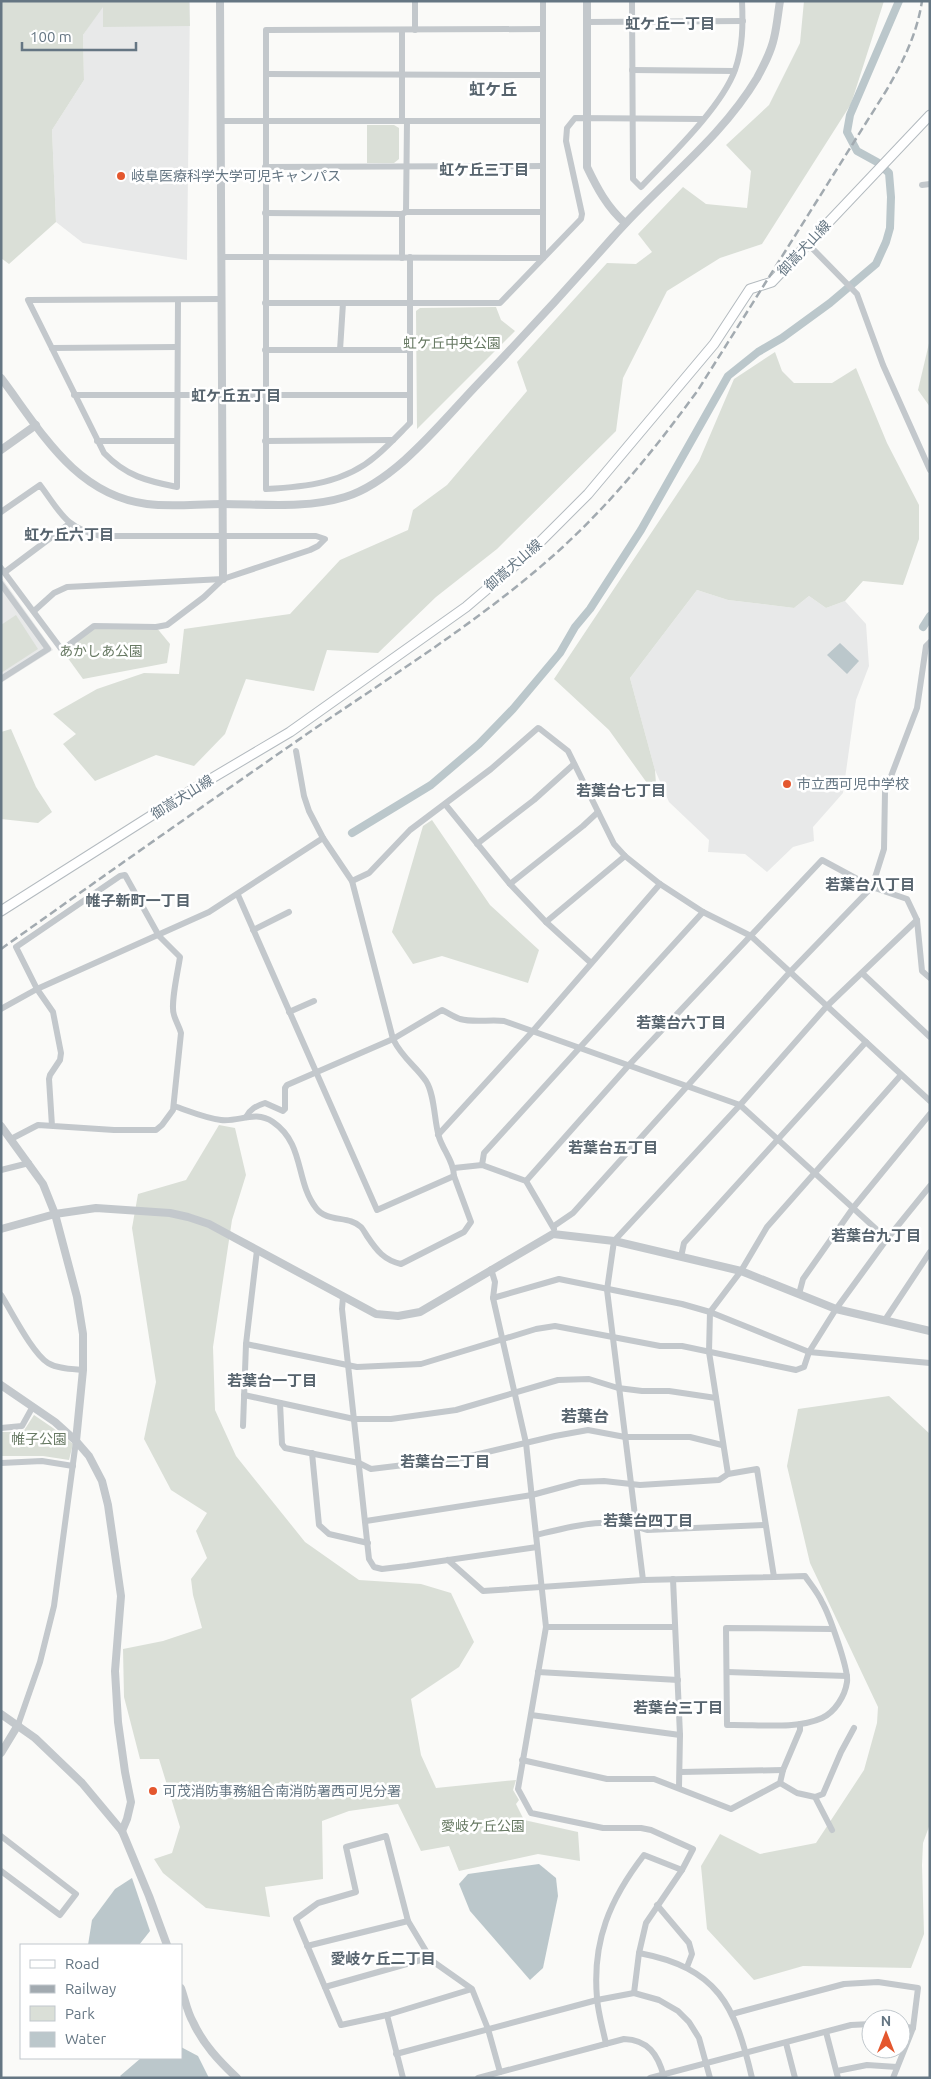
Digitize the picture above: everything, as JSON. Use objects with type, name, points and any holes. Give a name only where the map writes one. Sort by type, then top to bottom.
[{"type":"main road","name":"御嵩犬山線","points":[[1,911],[179,798],[290,732],[466,606],[527,555],[588,494],[714,344],[750,289],[772,282],[930,115]]},
{"type":"street","points":[[69,524],[3,570],[62,650],[94,626],[168,625],[204,597],[222,579],[220,1]]},
{"type":"street","points":[[415,1],[415,30]]},
{"type":"street","points":[[543,1],[543,258]]},
{"type":"street","points":[[587,1],[587,167],[598,190],[612,211],[625,223]]},
{"type":"street","points":[[632,1],[633,179],[642,187],[702,119],[724,90],[734,71],[740,51],[744,21],[742,1]]},
{"type":"street","points":[[1,378],[36,425],[76,472],[101,491],[120,498],[149,504],[304,505],[330,501],[363,490],[390,473],[534,326],[625,223],[726,121],[745,97],[767,58],[774,39],[780,1]]},
{"type":"street","points":[[588,22],[744,21]]},
{"type":"street","points":[[410,258],[410,423],[375,457],[340,477],[312,485],[266,489],[266,30],[543,29]]},
{"type":"street","points":[[402,30],[401,76],[407,166],[402,258]]},
{"type":"street","points":[[632,70],[734,71]]},
{"type":"street","points":[[266,74],[401,76],[542,75]]},
{"type":"street","points":[[265,303],[500,303],[581,219],[582,214],[566,133],[575,118],[702,119]]},
{"type":"street","points":[[221,121],[542,121]]},
{"type":"street","points":[[265,167],[544,166]]},
{"type":"street","points":[[922,185],[930,184]]},
{"type":"street","points":[[265,213],[544,212]]},
{"type":"street","points":[[808,244],[857,294],[883,365],[930,470]]},
{"type":"street","points":[[222,257],[543,258]]},
{"type":"street","points":[[178,300],[177,487],[143,479],[125,472],[104,453],[28,300],[222,299]]},
{"type":"street","points":[[340,350],[343,303]]},
{"type":"street","points":[[52,348],[177,347]]},
{"type":"street","points":[[265,350],[410,350]]},
{"type":"street","points":[[74,395],[409,395]]},
{"type":"street","points":[[1,450],[36,425]]},
{"type":"street","points":[[97,441],[177,440]]},
{"type":"street","points":[[265,441],[393,440]]},
{"type":"street","points":[[1,512],[40,485],[69,524],[85,532],[101,536],[316,536],[325,539],[318,546],[310,550],[222,579],[67,587],[54,594],[34,611]]},
{"type":"street","points":[[1,584],[48,650],[1,679]]},
{"type":"street","points":[[1,1229],[55,1214],[96,1208],[170,1213],[208,1224],[376,1314],[398,1316],[420,1312],[554,1230],[573,1213],[790,972],[872,887],[884,849],[885,792],[918,708],[926,646],[930,642]]},
{"type":"street","points":[[352,881],[369,873],[410,830],[491,769],[538,728],[568,751],[614,844],[625,856],[660,884],[703,912],[751,936],[930,1102]]},
{"type":"street","points":[[174,1106],[223,1120],[258,1115],[284,1131],[292,1141],[309,1196],[318,1211],[331,1218],[361,1226],[379,1254],[390,1261],[401,1264],[464,1232],[471,1222],[454,1176],[454,1168],[445,1154],[438,1135],[430,1088],[399,1050],[394,1039],[352,881],[323,838],[309,811],[304,796],[296,751]]},
{"type":"street","points":[[477,844],[534,800],[574,764]]},
{"type":"street","points":[[444,804],[510,884],[546,922],[591,963]]},
{"type":"street","points":[[510,884],[598,812]]},
{"type":"street","points":[[1,1009],[37,989],[205,915],[323,838]]},
{"type":"street","points":[[546,922],[625,856]]},
{"type":"street","points":[[526,1181],[629,1065],[822,860],[872,887],[907,899],[917,920],[922,971],[930,978]]},
{"type":"street","points":[[11,1139],[38,1125],[52,1126],[114,1130],[156,1130],[173,1110],[181,1033],[179,1024],[174,1016],[172,1002],[180,957],[159,936],[125,875],[120,876],[16,947],[37,989],[53,1012],[61,1053],[60,1060],[49,1079],[52,1126]]},
{"type":"street","points":[[438,1135],[532,1032],[660,884]]},
{"type":"street","points":[[238,895],[377,1210],[454,1176]]},
{"type":"street","points":[[253,930],[288,912]]},
{"type":"street","points":[[482,1165],[484,1153],[703,912]]},
{"type":"street","points":[[643,1580],[607,1290],[614,1241],[740,1105],[827,1006],[917,920]]},
{"type":"street","points":[[862,973],[930,1038]]},
{"type":"street","points":[[289,1012],[314,1001]]},
{"type":"street","points":[[246,1117],[249,1111],[257,1105],[265,1103],[283,1112],[285,1109],[285,1088],[394,1039],[442,1010],[465,1019],[504,1021],[740,1105],[887,1239]]},
{"type":"street","points":[[681,1257],[684,1243],[866,1042]]},
{"type":"street","points":[[728,1474],[709,1352],[710,1312],[741,1271],[767,1227],[901,1075]]},
{"type":"street","points":[[799,1294],[802,1280],[853,1208],[930,1114]]},
{"type":"street","points":[[1,1126],[43,1184],[55,1214],[77,1297],[83,1334],[83,1370],[76,1440],[54,1606],[40,1662],[18,1725],[1,1753]]},
{"type":"street","points":[[1,1170],[29,1163]]},
{"type":"street","points":[[454,1168],[482,1165],[526,1181],[554,1230],[614,1241],[741,1271],[836,1309],[930,1331]]},
{"type":"street","points":[[246,1344],[357,1367],[421,1364],[536,1329],[555,1326],[660,1346],[682,1346],[796,1370],[804,1367],[809,1352],[836,1309],[887,1239],[930,1186]]},
{"type":"street","points":[[243,1426],[246,1344],[257,1250]]},
{"type":"street","points":[[885,1320],[930,1252]]},
{"type":"street","points":[[491,1269],[494,1282],[493,1298],[526,1443],[546,1627],[518,1789],[531,1813],[603,1828],[641,1828],[651,1830],[694,1849],[682,1870],[646,1922],[639,1954],[634,1994]]},
{"type":"street","points":[[493,1298],[559,1279],[682,1304],[710,1312],[809,1352],[930,1363]]},
{"type":"street","points":[[1,1296],[33,1346],[46,1362],[59,1367],[83,1370]]},
{"type":"street","points":[[343,1297],[342,1309],[369,1559],[374,1566],[382,1569],[537,1547]]},
{"type":"street","points":[[244,1395],[354,1419],[391,1419],[456,1410],[558,1380],[589,1379],[618,1388],[642,1391],[669,1391],[716,1398]]},
{"type":"street","points":[[1,1385],[54,1422],[76,1440],[89,1456],[102,1481],[108,1505],[121,1596],[115,1671],[118,1722],[124,1772],[131,1802],[122,1831]]},
{"type":"street","points":[[280,1403],[282,1444],[285,1448],[359,1463],[371,1469],[462,1458],[588,1430],[625,1437],[690,1437],[722,1445]]},
{"type":"street","points":[[1,1428],[22,1426],[32,1408]]},
{"type":"street","points":[[312,1453],[319,1525],[329,1534],[368,1543]]},
{"type":"street","points":[[1,1462],[42,1461],[73,1466]]},
{"type":"street","points":[[366,1521],[532,1495],[580,1482],[604,1481],[632,1484],[718,1480],[728,1474],[757,1469],[774,1577]]},
{"type":"street","points":[[536,1535],[602,1521],[637,1526],[647,1530],[765,1525]]},
{"type":"street","points":[[448,1560],[483,1591],[643,1580],[806,1576],[823,1602],[832,1629],[847,1676],[844,1693],[832,1711],[823,1718],[800,1724],[727,1725],[726,1628],[832,1629]]},
{"type":"street","points":[[673,1579],[680,1735],[681,1772],[679,1787]]},
{"type":"street","points":[[546,1627],[675,1627]]},
{"type":"street","points":[[538,1672],[678,1680]]},
{"type":"street","points":[[727,1672],[847,1676]]},
{"type":"street","points":[[531,1715],[680,1735]]},
{"type":"street","points":[[4,1716],[35,1738],[82,1783],[122,1831],[167,1944]]},
{"type":"street","points":[[780,1784],[783,1770],[800,1730],[800,1724]]},
{"type":"street","points":[[780,1784],[797,1793],[815,1797],[823,1794],[841,1752],[854,1728]]},
{"type":"street","points":[[522,1760],[607,1779],[654,1779],[679,1787],[731,1809],[780,1784]]},
{"type":"street","points":[[681,1772],[783,1770]]},
{"type":"street","points":[[815,1797],[832,1830]]},
{"type":"street","points":[[1,1836],[76,1894],[60,1916],[1,1871]]},
{"type":"street","points":[[472,1988],[387,2015],[341,2025],[296,1919],[318,1903],[356,1892],[346,1847],[386,1836],[408,1921],[426,1951],[428,1958],[472,1988],[488,2029],[500,2072]]},
{"type":"street","points":[[606,2044],[597,2000],[596,1975],[599,1946],[605,1921],[617,1894],[644,1854],[682,1870]]},
{"type":"street","points":[[657,1905],[689,1943],[692,1954],[687,1967]]},
{"type":"street","points":[[307,1946],[408,1921]]},
{"type":"street","points":[[639,1954],[667,1959],[687,1967],[715,1988],[732,2014],[746,2053],[752,2078]]},
{"type":"street","points":[[325,1987],[428,1958]]},
{"type":"street","points":[[732,2014],[844,1984],[878,1982],[918,1988],[913,2028],[893,2078]]},
{"type":"street","points":[[182,1991],[192,2021],[202,2038],[217,2059],[237,2078]]},
{"type":"street","points":[[396,2054],[597,2000],[634,1994],[659,2000],[684,2016],[699,2038],[710,2078]]},
{"type":"street","points":[[387,2015],[403,2078]]},
{"type":"street","points":[[650,2078],[664,2076],[851,2025],[861,2024]]},
{"type":"street","points":[[826,2032],[838,2074],[867,2065],[897,2068]]},
{"type":"street","points":[[478,2078],[624,2039],[632,2039],[647,2045],[657,2056],[664,2076]]},
{"type":"street","points":[[786,2043],[795,2078]]},
{"type":"shaded area","name":"岐阜医療科学大学可児キャンパス","points":[[103,1],[190,1],[187,260],[83,243],[56,222],[52,130],[84,80],[83,35],[102,7]]},
{"type":"shaded area","points":[[1,577],[53,650],[1,683]]},
{"type":"shaded area","points":[[697,590],[728,600],[794,608],[809,596],[826,608],[845,601],[866,624],[869,666],[856,700],[843,793],[813,827],[814,841],[793,847],[767,872],[745,854],[708,852],[709,840],[669,802],[655,770],[630,678]]},
{"type":"green space","points":[[1,1],[103,1],[103,7],[83,35],[84,80],[52,130],[56,222],[9,264],[1,258]]},
{"type":"green space","points":[[103,1],[189,1],[190,26],[103,27]]},
{"type":"green space","points":[[804,1],[884,1],[851,104],[762,244],[720,258],[667,291],[623,378],[616,431],[497,549],[436,597],[378,653],[327,650],[314,691],[246,679],[225,734],[194,766],[156,755],[95,781],[63,744],[76,734],[53,714],[97,689],[144,673],[179,674],[184,629],[290,614],[340,560],[408,530],[413,510],[447,485],[527,391],[517,362],[607,263],[636,264],[652,252],[638,234],[683,187],[706,204],[747,208],[751,171],[726,145],[769,105],[800,43]]},
{"type":"green space","points":[[367,125],[394,125],[399,128],[399,159],[394,163],[367,163]]},
{"type":"green space","name":"虹ケ丘中央公園","points":[[496,307],[501,320],[515,331],[417,429],[416,311],[420,308]]},
{"type":"green space","points":[[930,339],[930,407],[918,390]]},
{"type":"green space","points":[[775,352],[782,371],[794,383],[832,383],[856,368],[887,443],[919,505],[919,539],[903,585],[863,581],[845,601],[826,608],[809,596],[794,608],[728,600],[697,590],[630,678],[655,770],[657,797],[609,730],[554,679],[699,461],[734,379]]},
{"type":"green space","points":[[16,615],[38,649],[1,673],[1,625]]},
{"type":"green space","name":"あかしあ公園","points":[[94,626],[156,627],[170,644],[167,663],[83,679],[62,650]]},
{"type":"green space","points":[[11,729],[36,787],[52,812],[38,823],[1,819],[1,732]]},
{"type":"green space","points":[[432,820],[490,905],[539,950],[528,983],[442,956],[413,964],[392,932],[423,826]]},
{"type":"green space","name":"愛岐ケ丘公園","points":[[219,1125],[235,1128],[246,1175],[232,1220],[213,1347],[215,1410],[236,1456],[305,1542],[359,1580],[421,1584],[451,1593],[474,1642],[459,1667],[411,1699],[421,1755],[436,1788],[516,1780],[513,1790],[519,1800],[516,1804],[524,1820],[578,1832],[580,1861],[538,1854],[459,1871],[449,1846],[421,1851],[398,1804],[349,1811],[322,1821],[323,1879],[265,1887],[270,1917],[206,1908],[163,1873],[154,1859],[172,1853],[180,1827],[159,1759],[140,1759],[124,1697],[123,1649],[163,1641],[202,1628],[193,1595],[191,1579],[207,1558],[196,1531],[207,1513],[171,1490],[144,1439],[156,1382],[132,1228],[138,1194],[186,1180]]},
{"type":"green space","points":[[889,1396],[930,1434],[930,1824],[923,1843],[924,1934],[911,1968],[803,1966],[754,1980],[707,1929],[701,1866],[720,1834],[760,1854],[816,1843],[864,1770],[877,1723],[878,1707],[810,1563],[787,1466],[798,1409]]},
{"type":"green space","name":"帷子公園","points":[[34,1415],[73,1444],[69,1460],[43,1456],[1,1456],[1,1432],[23,1432]]},
{"type":"water","points":[[840,643],[859,661],[847,674],[827,655]]},
{"type":"water","points":[[539,1864],[556,1878],[558,1896],[543,1968],[530,1980],[470,1911],[459,1884],[468,1874]]},
{"type":"water","points":[[132,1878],[150,1931],[140,1944],[88,1944],[92,1920],[115,1889]]},
{"type":"water","points":[[182,2048],[198,2056],[209,2078],[122,2078],[120,2076],[140,2059],[182,2059]]},
{"type":"waterway","points":[[352,833],[431,785],[479,744],[513,709],[560,653],[575,627],[590,609],[641,530],[728,376],[758,352],[782,338],[830,303],[876,264],[890,228],[891,197],[889,173],[877,162],[857,151],[847,132],[850,115],[899,1]]},
{"type":"waterway","points":[[923,627],[930,616]]},
{"type":"railway","points":[[1,949],[266,762],[458,631],[546,562],[588,523],[627,481],[698,390],[886,91],[909,48],[917,25],[922,1]]},
{"type":"place","name":"岐阜医療科学大学可児キャンパス","points":[[121,176]]},
{"type":"place","name":"市立西可児中学校","points":[[787,784]]},
{"type":"place","name":"可茂消防事務組合南消防署西可児分署","points":[[153,1791]]},
{"type":"district","name":"虹ケ丘一丁目","points":[[670,24]]},
{"type":"district","name":"虹ケ丘","points":[[493,89]]},
{"type":"district","name":"虹ケ丘三丁目","points":[[484,170]]},
{"type":"district","name":"虹ケ丘五丁目","points":[[236,396]]},
{"type":"district","name":"虹ケ丘六丁目","points":[[69,535]]},
{"type":"district","name":"若葉台七丁目","points":[[621,791]]},
{"type":"district","name":"若葉台八丁目","points":[[870,885]]},
{"type":"district","name":"帷子新町一丁目","points":[[138,901]]},
{"type":"district","name":"若葉台六丁目","points":[[681,1023]]},
{"type":"district","name":"若葉台五丁目","points":[[613,1148]]},
{"type":"district","name":"若葉台九丁目","points":[[876,1236]]},
{"type":"district","name":"若葉台一丁目","points":[[272,1381]]},
{"type":"district","name":"若葉台","points":[[585,1416]]},
{"type":"district","name":"若葉台二丁目","points":[[445,1462]]},
{"type":"district","name":"若葉台四丁目","points":[[648,1521]]},
{"type":"district","name":"若葉台三丁目","points":[[678,1708]]},
{"type":"district","name":"愛岐ケ丘二丁目","points":[[383,1959]]}]
